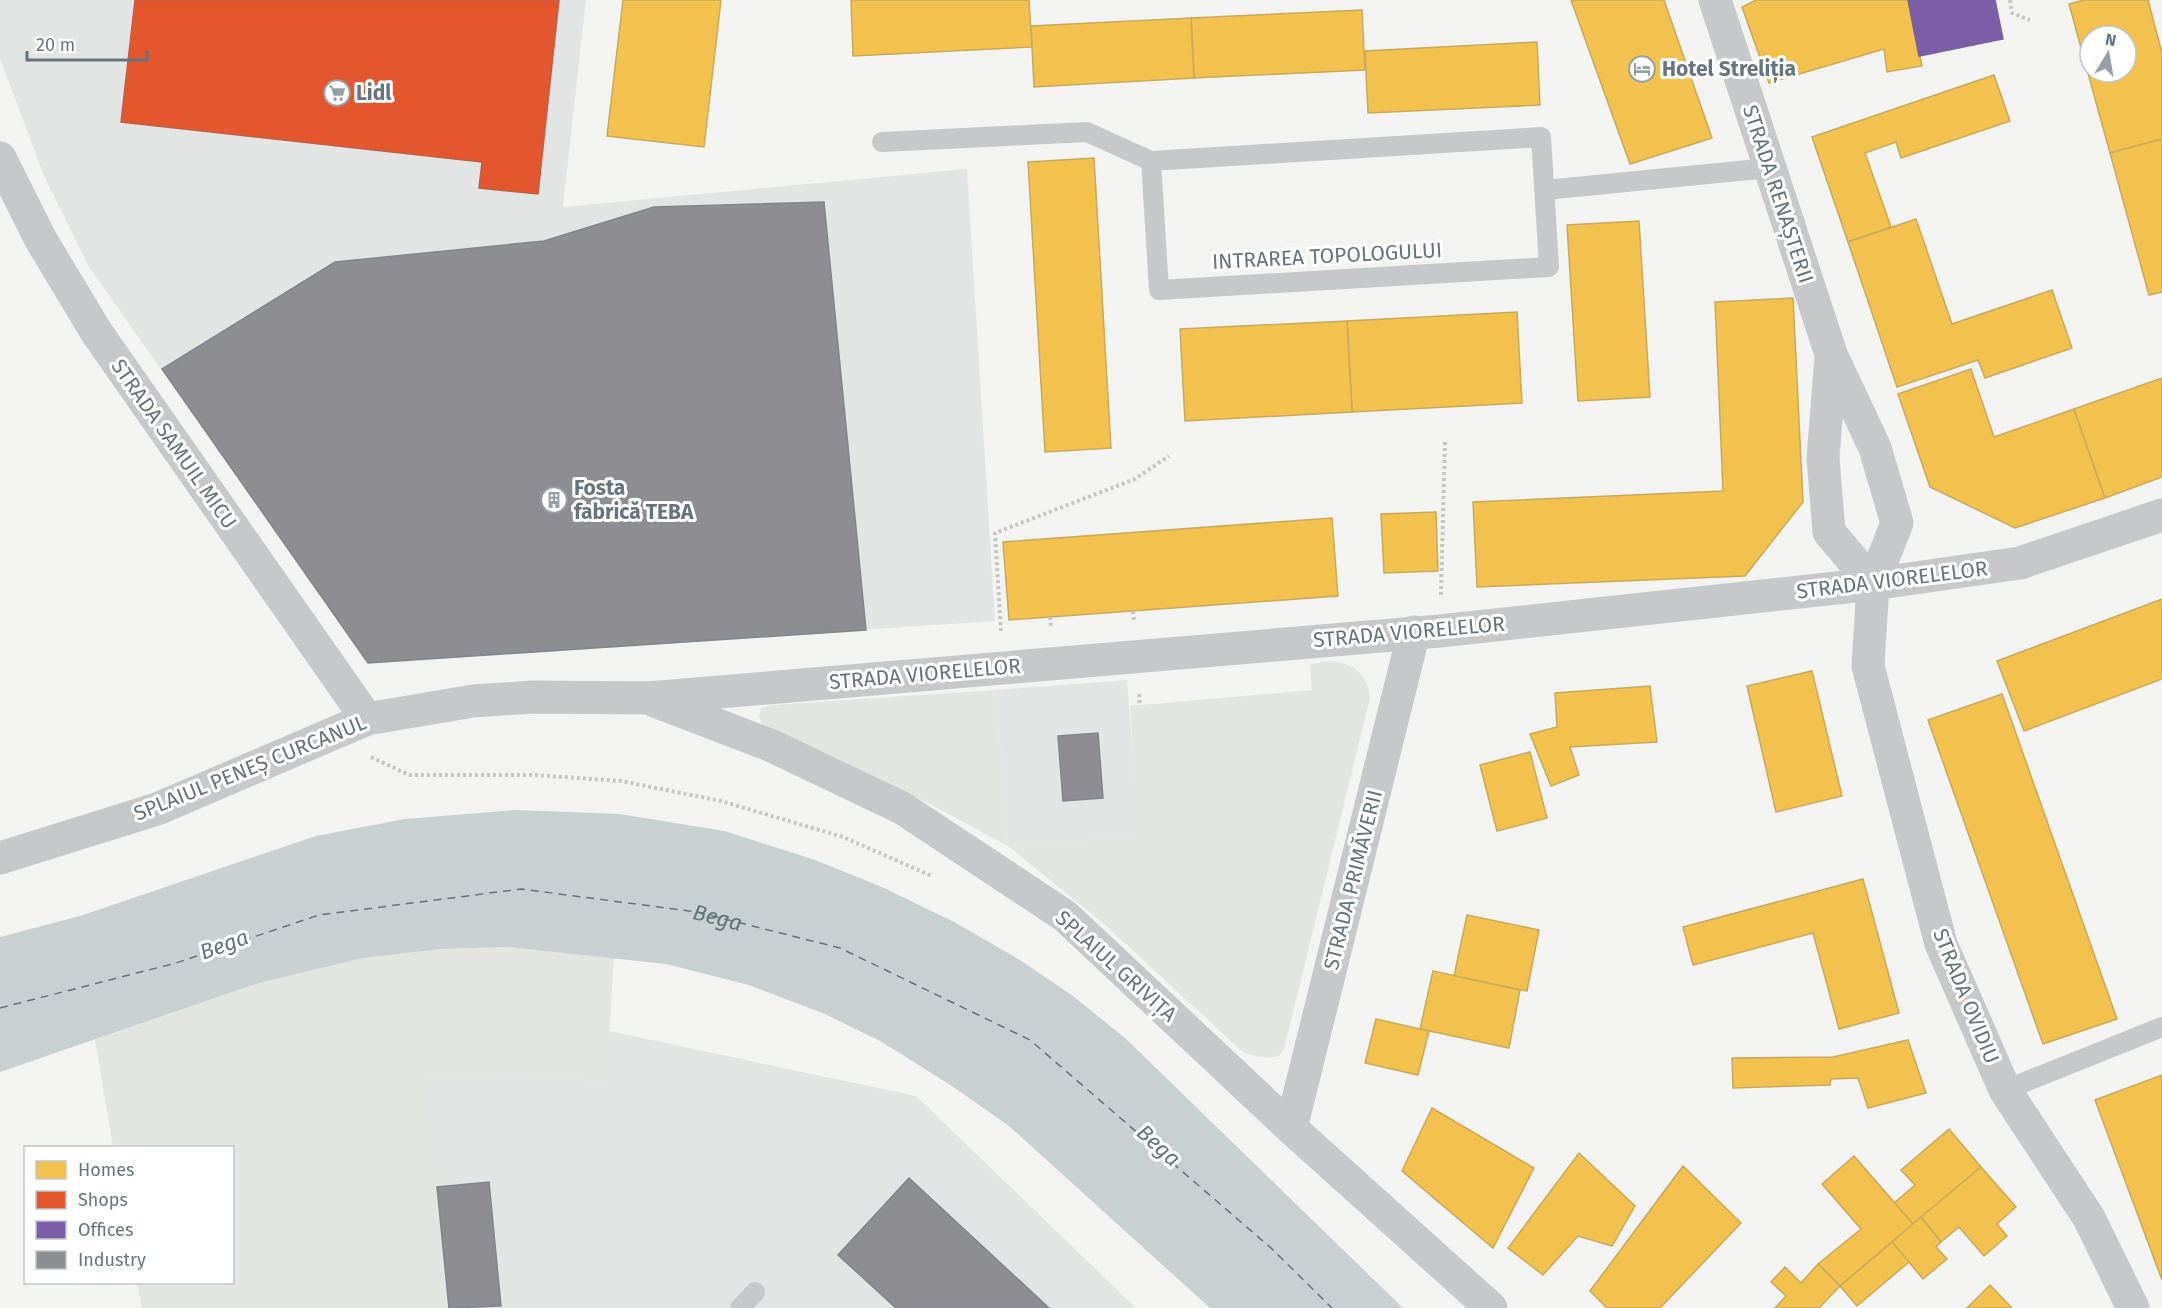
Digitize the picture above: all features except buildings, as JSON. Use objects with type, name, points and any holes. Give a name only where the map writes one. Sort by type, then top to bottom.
[{"type":"street","name":"STRADA RENAȘTERII","points":[[1715,0],[1831,354],[1875,448],[1897,523],[1873,584],[1829,532],[1823,458],[1831,354]]},
{"type":"street","name":"STRADA SAMUIL MICU","points":[[0,158],[41,240],[97,333],[367,719]]},
{"type":"street","name":"STRADA VIORELELOR","points":[[648,698],[1427,632],[1873,584],[2020,563],[2162,516]]},
{"type":"street","name":"STRADA OVIDIU","points":[[1873,584],[1868,666],[1941,944],[2005,1090],[2089,1218],[2133,1308]]},
{"type":"street","name":"STRADA PRIMĂVERII","points":[[1291,1128],[1427,632]]},
{"type":"street","name":"SPLAIUL PENEȘ CURCANUL","points":[[0,858],[158,809],[367,719],[473,701],[534,697],[648,698]]},
{"type":"street","name":"SPLAIUL GRIVIȚA","points":[[648,698],[772,746],[902,808],[1065,916],[1291,1128],[1491,1308]]},
{"type":"lane","name":"INTRAREA TOPOLOGULUI","points":[[882,142],[1087,132],[1151,161],[1541,137],[1549,267],[1159,290],[1151,161]]},
{"type":"lane","points":[[1545,190],[1769,168]]},
{"type":"lane","points":[[2005,1090],[2162,1027]]},
{"type":"lane","points":[[740,1308],[755,1292]]},
{"type":"path","points":[[2010,0],[2012,13],[2030,20]]},
{"type":"path","points":[[1427,632],[1445,440]]},
{"type":"path","points":[[1001,631],[995,533],[1135,479],[1169,456]]},
{"type":"path","points":[[363,752],[409,775],[535,775],[621,781],[721,801],[843,837],[939,878]]},
{"type":"shaded area","points":[[0,0],[586,0],[563,207],[967,169],[995,621],[368,663],[89,267],[45,178],[0,59]]},
{"type":"shaded area","points":[[1330,661],[1353,667],[1366,682],[1370,698],[1284,1049],[1279,1056],[1261,1057],[1243,1052],[1103,923],[1008,846],[1139,836],[1130,706],[1312,690],[1310,664]]},
{"type":"shaded area","points":[[1127,680],[1140,836],[1008,846],[996,690]]},
{"type":"shaded area","points":[[996,690],[1008,846],[928,803],[763,726],[759,717],[761,708],[773,705]]},
{"type":"shaded area","points":[[507,947],[614,958],[606,1083],[520,1072],[425,1077],[447,1308],[142,1308],[137,1284],[234,1284],[234,1146],[113,1146],[95,1040],[259,983],[363,958],[441,949]]},
{"type":"shaded area","points":[[609,1031],[916,1096],[1136,1308],[447,1308],[424,1077],[520,1072],[605,1083]]},
{"type":"water","name":"Bega","points":[[515,810],[620,814],[724,831],[815,860],[882,887],[954,922],[1020,960],[1073,996],[1125,1038],[1403,1308],[1210,1308],[1009,1126],[952,1086],[882,1042],[825,1014],[749,985],[666,964],[507,947],[441,949],[363,958],[259,983],[0,1072],[0,937],[80,916],[316,836],[405,819]]},
{"type":"ferry route","points":[[0,1008],[176,963],[319,915],[521,889],[697,912],[840,948],[1030,1040],[1271,1248],[1332,1308]]},
{"type":"place","name":"Hotel Streliția","points":[[1642,69]]},
{"type":"place","name":"Lidl","points":[[337,93]]},
{"type":"place","name":"Fosta fabrică TEBA","points":[[554,500]]}]
